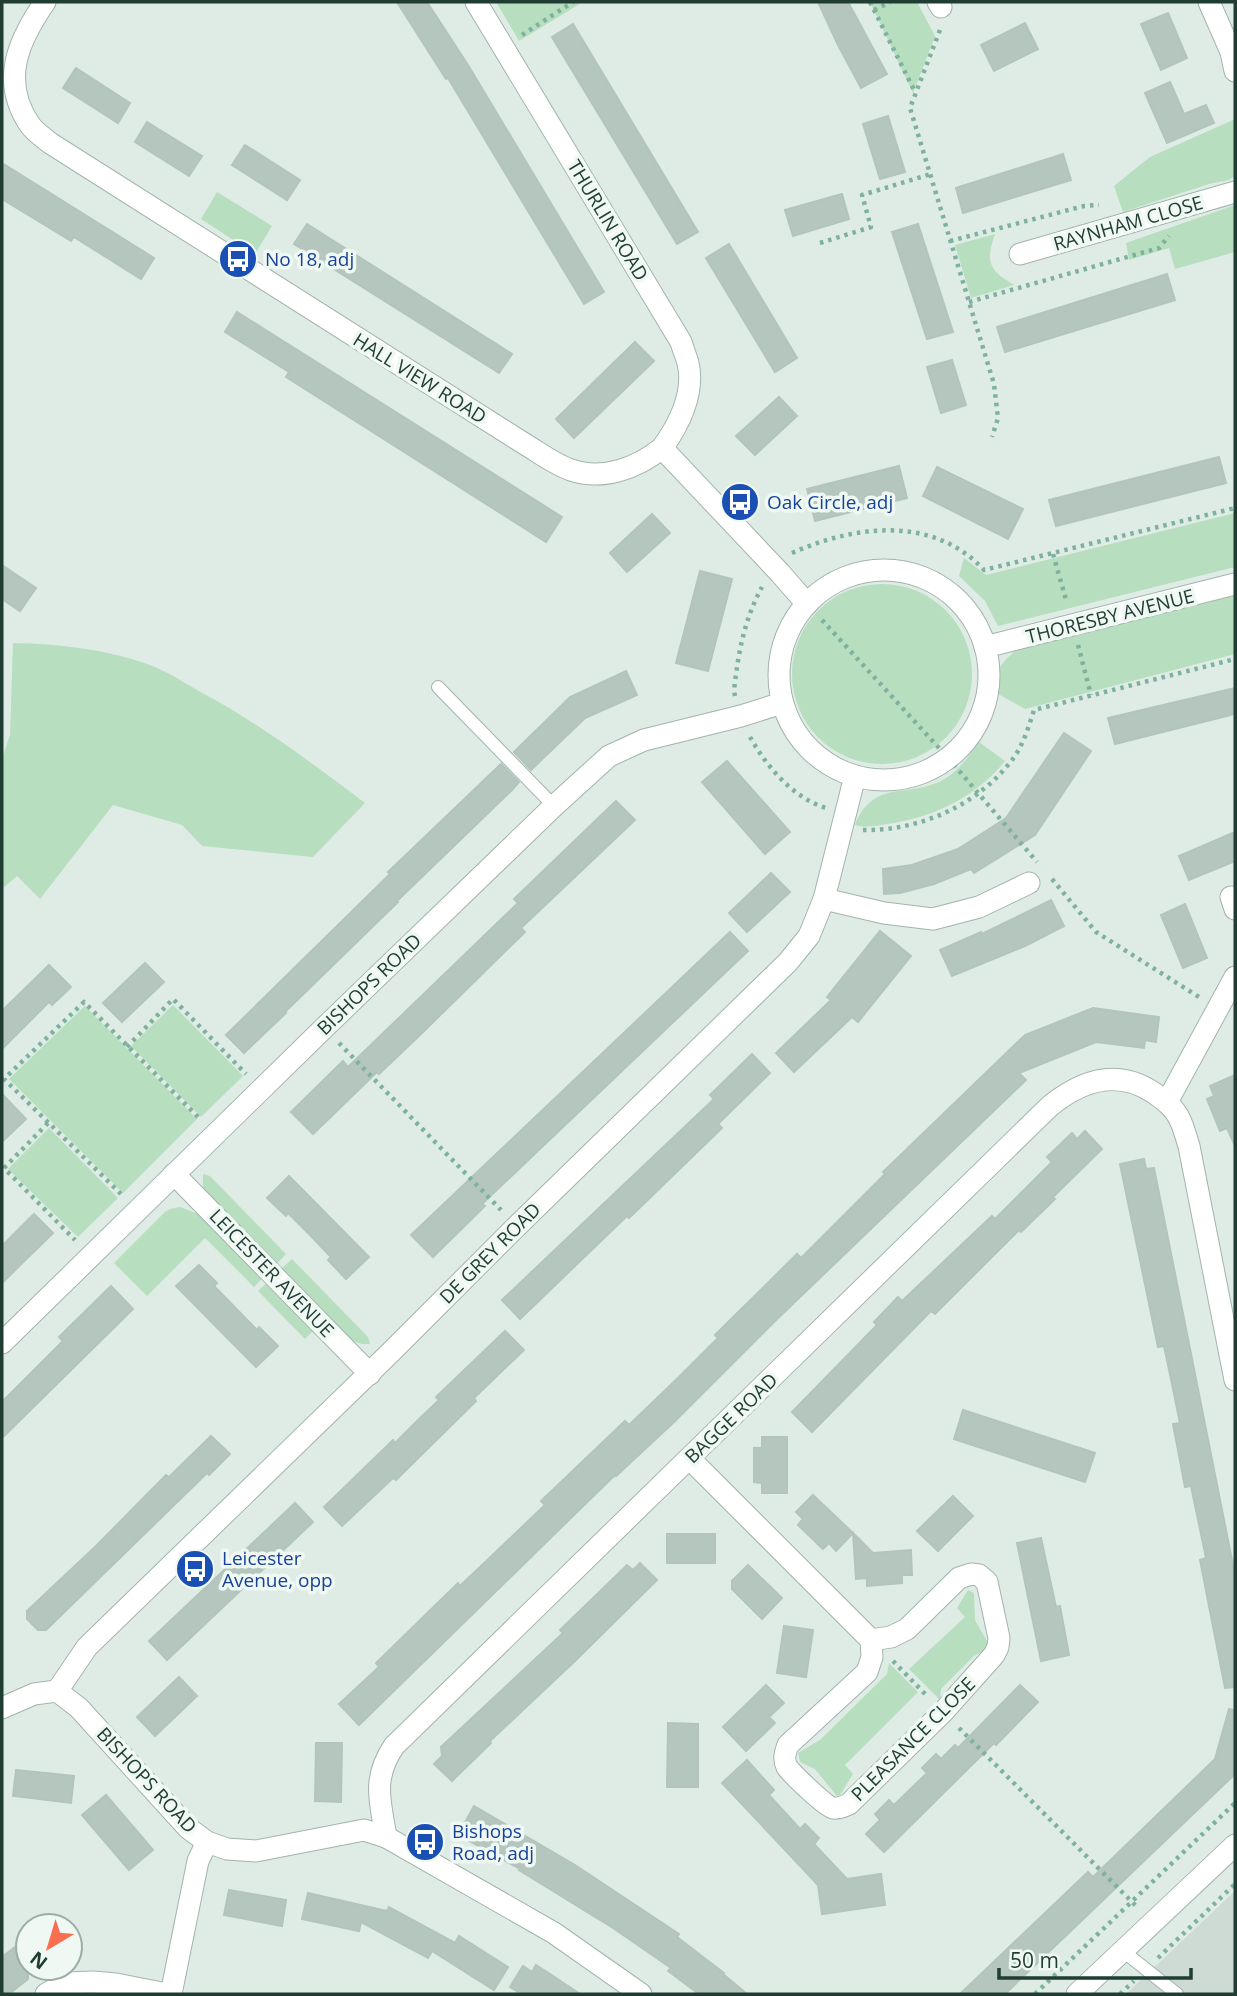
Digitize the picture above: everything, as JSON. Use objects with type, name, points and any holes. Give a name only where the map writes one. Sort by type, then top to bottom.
[{"type":"street","name":"HALL VIEW ROAD","points":[[45,2],[24,32],[12,61],[11,86],[18,108],[30,126],[50,143],[528,446],[571,470],[616,472],[648,460],[662,448]]},
{"type":"street","name":"THURLIN ROAD","points":[[476,2],[681,342],[689,366],[684,411],[675,432],[662,448]]},
{"type":"street","points":[[1209,2],[1231,52],[1235,71]]},
{"type":"street","name":"RAYNHAM CLOSE","points":[[1020,254],[1235,192]]},
{"type":"street","points":[[662,448],[807,604]]},
{"type":"street","points":[[870,571],[900,571],[919,576],[938,584],[954,596],[978,628],[985,647],[988,687],[984,707],[976,725],[949,759],[915,775],[875,779],[855,776],[838,769],[809,749],[789,720],[782,703],[779,676],[787,632],[807,604],[823,589],[841,578],[870,571]]},
{"type":"street","name":"THORESBY AVENUE","points":[[985,647],[1235,584]]},
{"type":"street","name":"BISHOPS ROAD","points":[[2,1343],[136,1209],[609,756],[644,740],[782,703]]},
{"type":"street","name":"DE GREY ROAD","points":[[57,1691],[87,1647],[370,1374],[517,1226],[788,962],[809,936],[824,898],[855,776]]},
{"type":"street","points":[[824,898],[884,913],[933,919],[979,907],[1036,875]]},
{"type":"street","points":[[1167,1102],[1235,978]]},
{"type":"street","name":"BAGGE ROAD","points":[[386,1837],[378,1796],[384,1760],[394,1746],[1066,1093],[1085,1083],[1126,1080],[1167,1102],[1180,1118],[1189,1146],[1235,1380]]},
{"type":"street","name":"LEICESTER AVENUE","points":[[174,1174],[370,1374]]},
{"type":"street","points":[[690,1459],[872,1640]]},
{"type":"street","name":"PLEASANCE CLOSE","points":[[971,1574],[979,1575],[987,1582],[999,1638],[998,1647],[989,1662],[943,1712],[849,1804],[840,1808],[831,1807],[822,1802],[796,1776],[788,1767],[785,1756],[788,1745],[867,1672],[872,1657],[872,1640],[891,1637],[906,1629],[959,1578],[971,1574]]},
{"type":"street","points":[[2,1708],[34,1694],[57,1691]]},
{"type":"street","name":"BISHOPS ROAD","points":[[57,1691],[79,1708],[188,1828],[207,1842],[227,1849],[256,1851],[364,1830],[386,1837]]},
{"type":"street","points":[[386,1837],[554,1933],[640,1994]]},
{"type":"street","points":[[46,1994],[66,1983],[93,1982],[116,1983],[169,1994],[198,1861],[207,1842]]},
{"type":"street","points":[[1077,1994],[1235,1845]]},
{"type":"lane","points":[[438,687],[554,806]]},
{"type":"lane","points":[[1123,1951],[1177,1994]]},
{"type":"path","points":[[504,47],[573,2]]},
{"type":"path","points":[[870,2],[916,93]]},
{"type":"path","points":[[874,10],[890,2]]},
{"type":"path","points":[[939,4],[941,27],[910,108],[994,384],[998,418],[992,437]]},
{"type":"path","points":[[820,243],[871,227],[862,195],[931,174]]},
{"type":"path","points":[[969,302],[1159,248],[1193,205]]},
{"type":"path","points":[[1235,508],[984,570],[960,548],[935,538],[895,529],[856,533],[793,552],[780,573],[767,580],[755,601],[741,639],[734,691],[745,730],[782,780],[807,799],[830,809],[842,821],[858,830],[882,830],[910,826],[932,819],[980,793],[1014,756],[1024,740],[1034,710],[1235,659]]},
{"type":"path","points":[[807,604],[980,793],[1036,875]]},
{"type":"path","points":[[1051,879],[1096,932],[1217,1009]]},
{"type":"path","points":[[127,1047],[173,999],[261,1089]]},
{"type":"path","points":[[136,1209],[4,1079],[84,1002],[215,1134]]},
{"type":"path","points":[[324,1028],[517,1226]]},
{"type":"path","points":[[48,1123],[4,1168],[90,1255]]},
{"type":"path","points":[[872,1640],[1154,1923]]},
{"type":"path","points":[[1035,1994],[1235,1803]]},
{"type":"path","points":[[1120,1994],[1235,1884]]},
{"type":"shaded area","points":[[1235,1891],[1235,1994],[1126,1994]]},
{"type":"green space","points":[[496,2],[583,2],[519,41]]},
{"type":"green space","points":[[870,2],[917,2],[935,36],[913,93]]},
{"type":"green space","points":[[1235,119],[1235,176],[1123,212],[1114,186],[1150,157]]},
{"type":"green space","points":[[217,192],[272,226],[255,254],[201,219]]},
{"type":"green space","points":[[1235,205],[1235,252],[1175,269],[1169,248],[1129,260],[1126,243]]},
{"type":"green space","points":[[995,234],[990,252],[991,265],[999,275],[1014,285],[971,298],[955,245]]},
{"type":"green space","points":[[1235,513],[1235,567],[998,626],[985,601],[959,576],[964,558],[986,575]]},
{"type":"green space","points":[[882,584],[917,591],[946,610],[965,639],[972,674],[965,709],[946,738],[917,757],[882,764],[847,757],[818,738],[799,709],[792,674],[799,639],[818,610],[847,591]]},
{"type":"green space","points":[[1235,595],[1235,654],[1025,709],[993,691],[1000,668],[1016,650]]},
{"type":"green space","points":[[13,643],[99,651],[156,667],[262,729],[365,803],[313,857],[202,846],[182,825],[113,805],[40,899],[17,876],[2,889],[2,759],[10,735]]},
{"type":"green space","points":[[979,742],[1005,761],[967,795],[921,817],[875,826],[855,825],[872,800],[946,778],[960,767]]},
{"type":"green space","points":[[173,1005],[243,1076],[201,1117],[131,1046]]},
{"type":"green space","points":[[85,1006],[197,1119],[123,1193],[9,1079]]},
{"type":"green space","points":[[49,1128],[118,1198],[78,1237],[8,1169]]},
{"type":"green space","points":[[203,1174],[210,1176],[286,1254],[275,1266],[203,1189]]},
{"type":"green space","points":[[180,1207],[198,1214],[204,1209],[266,1274],[254,1287],[205,1238],[147,1296],[114,1263],[165,1212]]},
{"type":"green space","points":[[292,1259],[368,1337],[370,1344],[349,1340],[280,1270]]},
{"type":"green space","points":[[271,1279],[318,1326],[305,1339],[258,1291]]},
{"type":"green space","points":[[968,1590],[974,1593],[975,1620],[988,1643],[984,1651],[974,1656],[941,1689],[940,1700],[909,1669],[965,1617],[957,1608]]},
{"type":"green space","points":[[889,1663],[918,1692],[845,1765],[853,1774],[837,1796],[815,1769],[800,1762],[798,1753],[820,1740],[887,1674]]},
{"type":"building","points":[[397,2],[427,2],[468,65],[604,292],[584,304],[448,78],[446,79]]},
{"type":"building","points":[[818,2],[848,2],[887,74],[861,88]]},
{"type":"building","points":[[1168,13],[1187,58],[1161,70],[1141,24]]},
{"type":"building","points":[[1025,23],[1038,49],[994,71],[981,45]]},
{"type":"building","points":[[573,24],[698,232],[677,244],[552,37]]},
{"type":"building","points":[[76,68],[130,103],[118,123],[63,88]]},
{"type":"building","points":[[1170,82],[1184,114],[1206,105],[1214,123],[1167,143],[1145,93]]},
{"type":"building","points":[[888,116],[905,172],[880,179],[863,124]]},
{"type":"building","points":[[147,122],[202,156],[189,176],[135,142]]},
{"type":"building","points":[[245,145],[300,180],[287,200],[232,165]]},
{"type":"building","points":[[1063,154],[1071,180],[963,213],[956,188]]},
{"type":"building","points":[[2,163],[154,258],[141,279],[74,237],[71,241],[2,199]]},
{"type":"building","points":[[842,194],[849,219],[793,236],[785,210]]},
{"type":"building","points":[[307,224],[512,354],[499,373],[294,244]]},
{"type":"building","points":[[918,224],[953,332],[927,339],[892,232]]},
{"type":"building","points":[[729,244],[797,358],[775,372],[706,258]]},
{"type":"building","points":[[1167,274],[1175,300],[1005,352],[997,327]]},
{"type":"building","points":[[237,312],[562,517],[546,542],[286,377],[289,372],[225,332]]},
{"type":"building","points":[[635,342],[654,361],[574,438],[556,419]]},
{"type":"building","points":[[952,360],[966,405],[941,413],[927,367]]},
{"type":"building","points":[[779,397],[797,416],[755,455],[736,436]]},
{"type":"building","points":[[1219,457],[1226,483],[1056,526],[1049,500]]},
{"type":"building","points":[[899,466],[907,498],[815,521],[807,489]]},
{"type":"building","points":[[937,467],[1023,509],[1008,539],[923,496]]},
{"type":"building","points":[[652,514],[670,533],[627,572],[610,553]]},
{"type":"building","points":[[2,565],[36,588],[20,611],[2,599]]},
{"type":"building","points":[[700,571],[732,579],[708,671],[676,663]]},
{"type":"building","points":[[626,671],[637,695],[585,718],[531,770],[514,752],[570,697]]},
{"type":"building","points":[[1235,688],[1235,714],[1115,744],[1108,718]]},
{"type":"building","points":[[1064,733],[1091,751],[1035,835],[974,873],[971,869],[934,884],[900,893],[884,894],[883,869],[912,865],[958,849],[1006,818]]},
{"type":"building","points":[[727,761],[790,832],[765,854],[702,782]]},
{"type":"building","points":[[501,764],[519,782],[512,790],[244,1053],[226,1035],[390,874],[388,872]]},
{"type":"building","points":[[616,801],[635,820],[521,928],[525,932],[421,1034],[313,1134],[291,1112],[343,1061],[348,1067],[518,903],[514,899]]},
{"type":"building","points":[[1235,832],[1235,861],[1189,880],[1179,856]]},
{"type":"building","points":[[771,873],[790,892],[747,932],[729,913]]},
{"type":"building","points":[[1051,900],[1064,926],[1025,946],[952,976],[940,950],[981,932],[982,934]]},
{"type":"building","points":[[1185,904],[1207,958],[1183,968],[1161,915]]},
{"type":"building","points":[[880,931],[911,956],[858,1022],[852,1017],[794,1072],[776,1053],[831,1000],[827,997]]},
{"type":"building","points":[[730,932],[748,951],[482,1204],[485,1206],[433,1257],[411,1235]]},
{"type":"building","points":[[145,963],[164,982],[122,1022],[103,1003]]},
{"type":"building","points":[[49,965],[71,987],[52,1005],[49,1002],[2,1049],[2,1011]]},
{"type":"building","points":[[1093,1008],[1159,1017],[1156,1042],[1145,1040],[1144,1048],[1096,1042],[1019,1073],[1026,1080],[359,1725],[339,1704],[379,1667],[376,1663],[458,1583],[460,1586],[545,1505],[541,1501],[625,1421],[629,1425],[681,1375],[718,1338],[715,1335],[797,1254],[801,1258],[885,1174],[883,1172],[1025,1035]]},
{"type":"building","points":[[752,1054],[770,1073],[718,1124],[722,1128],[520,1319],[502,1300],[714,1099],[710,1095]]},
{"type":"building","points":[[1235,1075],[1235,1146],[1227,1128],[1220,1131],[1207,1099],[1214,1096],[1210,1086]]},
{"type":"building","points":[[2,1094],[26,1119],[2,1142]]},
{"type":"building","points":[[1085,1131],[1102,1149],[1053,1197],[1055,1199],[1021,1232],[1019,1230],[935,1314],[931,1311],[812,1432],[792,1412],[877,1325],[874,1322],[898,1297],[902,1301],[992,1216],[995,1219],[1052,1162],[1047,1157],[1072,1133],[1077,1139]]},
{"type":"building","points":[[1144,1159],[1146,1169],[1154,1168],[1235,1575],[1235,1687],[1225,1688],[1200,1560],[1206,1558],[1191,1486],[1185,1487],[1173,1424],[1180,1423],[1164,1346],[1158,1347],[1120,1164]]},
{"type":"building","points":[[289,1176],[369,1257],[346,1279],[328,1260],[331,1257],[310,1235],[288,1213],[286,1216],[267,1198]]},
{"type":"building","points":[[34,1214],[53,1233],[2,1283],[2,1246]]},
{"type":"building","points":[[199,1265],[217,1283],[214,1286],[257,1330],[259,1327],[278,1346],[256,1367],[176,1286]]},
{"type":"building","points":[[111,1286],[133,1309],[2,1438],[2,1402],[63,1341],[59,1337]]},
{"type":"building","points":[[505,1331],[524,1350],[396,1480],[393,1478],[342,1526],[324,1507],[393,1440],[395,1443],[439,1400],[436,1397]]},
{"type":"building","points":[[963,1410],[1095,1453],[1085,1482],[954,1439]]},
{"type":"building","points":[[211,1436],[230,1454],[209,1475],[207,1473],[46,1630],[38,1630],[27,1619],[27,1611],[166,1475],[169,1477]]},
{"type":"building","points":[[762,1437],[787,1437],[787,1493],[762,1493],[762,1483],[754,1482],[754,1448],[762,1448]]},
{"type":"building","points":[[813,1495],[853,1533],[836,1551],[829,1543],[823,1549],[798,1525],[803,1519],[796,1512]]},
{"type":"building","points":[[953,1496],[973,1516],[938,1551],[917,1531]]},
{"type":"building","points":[[295,1503],[313,1522],[167,1660],[149,1641]]},
{"type":"building","points":[[853,1533],[873,1553],[911,1550],[912,1575],[902,1575],[902,1583],[867,1586],[867,1578],[856,1579]]},
{"type":"building","points":[[667,1534],[715,1534],[715,1563],[667,1563]]},
{"type":"building","points":[[1041,1538],[1056,1607],[1060,1606],[1069,1655],[1041,1661],[1017,1543]]},
{"type":"building","points":[[640,1563],[657,1580],[452,1781],[434,1764],[442,1756],[441,1747],[563,1633],[560,1630],[627,1565],[633,1570]]},
{"type":"building","points":[[748,1565],[782,1598],[762,1619],[732,1589],[732,1581]]},
{"type":"building","points":[[784,1626],[813,1630],[806,1677],[777,1673]]},
{"type":"building","points":[[179,1677],[197,1696],[155,1736],[137,1717]]},
{"type":"building","points":[[766,1685],[784,1703],[769,1717],[775,1723],[746,1751],[723,1727]]},
{"type":"building","points":[[1020,1685],[1038,1702],[884,1852],[866,1834],[880,1820],[875,1814],[889,1800],[894,1805],[927,1773],[922,1768],[936,1754],[941,1759],[955,1745],[958,1748]]},
{"type":"building","points":[[1229,1709],[1235,1710],[1235,1774],[1005,1994],[960,1994],[1088,1872],[1093,1877],[1215,1759]]},
{"type":"building","points":[[668,1723],[698,1724],[698,1787],[667,1787]]},
{"type":"building","points":[[316,1743],[342,1743],[341,1802],[315,1801]]},
{"type":"building","points":[[747,1760],[774,1790],[769,1795],[800,1829],[805,1824],[819,1838],[814,1844],[847,1879],[881,1874],[885,1905],[822,1914],[818,1885],[722,1783]]},
{"type":"building","points":[[16,1770],[74,1776],[71,1803],[13,1796]]},
{"type":"building","points":[[106,1795],[153,1850],[129,1870],[82,1815]]},
{"type":"building","points":[[474,1806],[575,1865],[679,1934],[677,1937],[747,1994],[699,1994],[668,1971],[671,1968],[613,1928],[520,1869],[468,1840],[472,1833],[462,1828]]},
{"type":"building","points":[[229,1890],[286,1900],[282,1926],[224,1915]]},
{"type":"building","points":[[308,1893],[387,1911],[389,1907],[455,1943],[459,1936],[508,1967],[494,1990],[432,1951],[428,1958],[361,1922],[359,1931],[302,1919]]},
{"type":"building","points":[[14,1948],[14,1982],[24,1982],[9,1994],[2,1994],[2,1957]]},
{"type":"building","points":[[536,1965],[580,1994],[517,1994],[518,1992],[510,1987],[523,1966],[532,1972]]},
{"type":"place","name":"No 18, adj","points":[[238,259]]},
{"type":"place","name":"Oak Circle, adj","points":[[740,502]]},
{"type":"place","name":"Leicester Avenue, opp","points":[[195,1569]]},
{"type":"place","name":"Bishops Road, adj","points":[[425,1842]]}]
